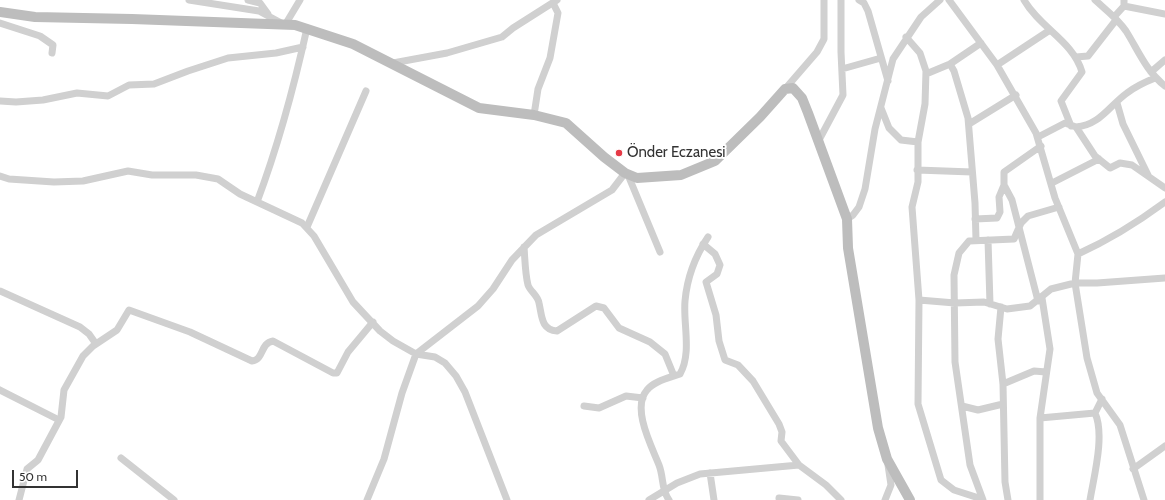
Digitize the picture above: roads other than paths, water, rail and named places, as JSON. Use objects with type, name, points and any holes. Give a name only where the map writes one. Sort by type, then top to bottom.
[{"type":"street","points":[[189,0],[259,10],[285,25]]},
{"type":"street","points":[[248,0],[260,3],[269,16]]},
{"type":"street","points":[[285,25],[300,0]]},
{"type":"street","points":[[0,12],[35,18],[132,18],[285,25],[308,28],[353,44],[479,108],[534,115],[566,123],[626,174],[637,178],[681,174],[715,161],[760,117],[817,52],[824,39],[824,0]]},
{"type":"street","points":[[819,140],[843,95],[841,0]]},
{"type":"street","points":[[859,0],[864,3],[868,11],[888,83]]},
{"type":"street","points":[[847,220],[859,207],[865,189],[870,156],[893,59],[906,37],[921,17],[940,0]]},
{"type":"street","points":[[949,0],[997,65],[1038,137],[1059,206],[1078,254],[1075,283],[1087,358],[1097,393],[1120,425],[1144,500]]},
{"type":"street","points":[[1024,0],[1037,17],[1070,48],[1076,57],[1082,72],[1061,101],[1074,126],[1099,159],[1110,168],[1120,163],[1132,165],[1165,188]]},
{"type":"street","points":[[1095,0],[1125,30],[1153,75],[1165,86]]},
{"type":"street","points":[[393,64],[447,53],[502,37],[538,11],[555,2],[558,13],[550,58],[538,89],[534,115]]},
{"type":"street","points":[[1076,57],[1088,56],[1115,19],[1124,3],[1165,14]]},
{"type":"street","points":[[0,23],[40,36],[53,45],[52,53]]},
{"type":"street","points":[[257,202],[281,127],[308,28]]},
{"type":"street","points":[[997,65],[1050,30]]},
{"type":"street","points":[[906,37],[920,54],[926,74],[925,104],[918,142],[918,182],[912,207],[919,300],[918,404],[941,480],[954,490],[983,499]]},
{"type":"street","points":[[926,74],[950,64],[981,43]]},
{"type":"street","points":[[0,101],[16,102],[43,100],[77,93],[108,96],[129,85],[154,84],[228,58],[276,53],[303,47]]},
{"type":"street","points":[[842,68],[881,58]]},
{"type":"street","points":[[1038,137],[1065,123],[1074,126],[1086,126],[1097,121],[1126,93],[1153,75],[1165,60]]},
{"type":"street","points":[[950,64],[954,71],[969,124],[976,219],[976,240]]},
{"type":"street","points":[[785,88],[793,88],[802,98],[819,140],[847,220],[848,248],[858,314],[878,428],[887,459],[891,485],[885,500]]},
{"type":"street","points":[[307,228],[366,91]]},
{"type":"street","points":[[969,124],[1016,96]]},
{"type":"street","points":[[1117,103],[1123,124],[1148,175]]},
{"type":"street","points":[[881,108],[889,128],[900,140],[918,142]]},
{"type":"street","points":[[976,219],[997,218],[1000,212],[999,197],[1004,186],[1004,172],[1041,146]]},
{"type":"street","points":[[1052,183],[1099,159]]},
{"type":"street","points":[[917,170],[972,172]]},
{"type":"street","points":[[0,176],[8,179],[54,182],[83,181],[128,172],[152,175],[196,175],[218,179],[257,202],[302,223],[314,236],[353,302],[373,322],[393,341],[416,354],[435,357],[445,363],[456,376],[465,392],[506,500]]},
{"type":"street","points":[[367,500],[384,459],[402,393],[416,354],[478,306],[493,289],[512,260],[536,235],[612,190],[626,174]]},
{"type":"street","points":[[626,174],[660,252]]},
{"type":"street","points":[[1004,186],[1012,200],[1020,226],[1040,299],[1050,349],[1040,418],[1040,500]]},
{"type":"street","points":[[1078,254],[1097,246],[1134,224],[1165,202]]},
{"type":"street","points":[[983,499],[970,465],[955,362],[954,275],[959,253],[969,241],[1014,239],[1020,226],[1028,216],[1059,206]]},
{"type":"street","points":[[669,500],[663,492],[660,469],[642,423],[641,405],[646,390],[656,383],[680,374],[685,364],[685,300],[697,255],[708,236]]},
{"type":"street","points":[[988,240],[990,304]]},
{"type":"street","points":[[703,244],[715,254],[720,265],[717,274],[706,282],[706,287],[716,315],[719,341],[726,360],[738,365],[753,381],[779,424],[782,432],[781,441],[799,465],[826,485],[841,500]]},
{"type":"street","points":[[524,247],[528,286],[539,302],[540,313],[544,325],[551,331],[557,331],[596,306],[604,308],[619,328],[650,342],[665,354],[674,376]]},
{"type":"street","points":[[919,300],[990,304],[1007,308],[1030,306],[1051,289],[1075,283],[1097,283],[1165,278]]},
{"type":"street","points":[[0,291],[80,327],[89,334],[96,344]]},
{"type":"street","points":[[1000,307],[998,339],[1003,384],[1005,482],[1008,500]]},
{"type":"street","points":[[19,500],[27,469],[38,460],[60,420],[64,390],[83,356],[96,344],[116,330],[125,314],[131,311],[190,332],[252,361],[256,361],[265,345],[273,341],[333,373],[337,373],[348,352],[373,322]]},
{"type":"street","points":[[1003,384],[1034,371],[1046,372]]},
{"type":"street","points":[[0,390],[60,420]]},
{"type":"street","points":[[584,406],[599,408],[626,396],[643,398]]},
{"type":"street","points":[[1090,500],[1096,464],[1100,422],[1096,413],[1102,398]]},
{"type":"street","points":[[962,406],[978,410],[1003,404]]},
{"type":"street","points":[[1040,418],[1096,413]]},
{"type":"street","points":[[1133,468],[1165,446]]},
{"type":"street","points":[[121,458],[174,500]]},
{"type":"street","points":[[887,459],[910,500]]},
{"type":"street","points":[[649,500],[688,478],[700,474],[799,465]]},
{"type":"street","points":[[710,473],[714,500]]},
{"type":"street","points":[[779,498],[798,500]]},
{"type":"place","name":"Önder Eczanesi","points":[[619,153]]}]
